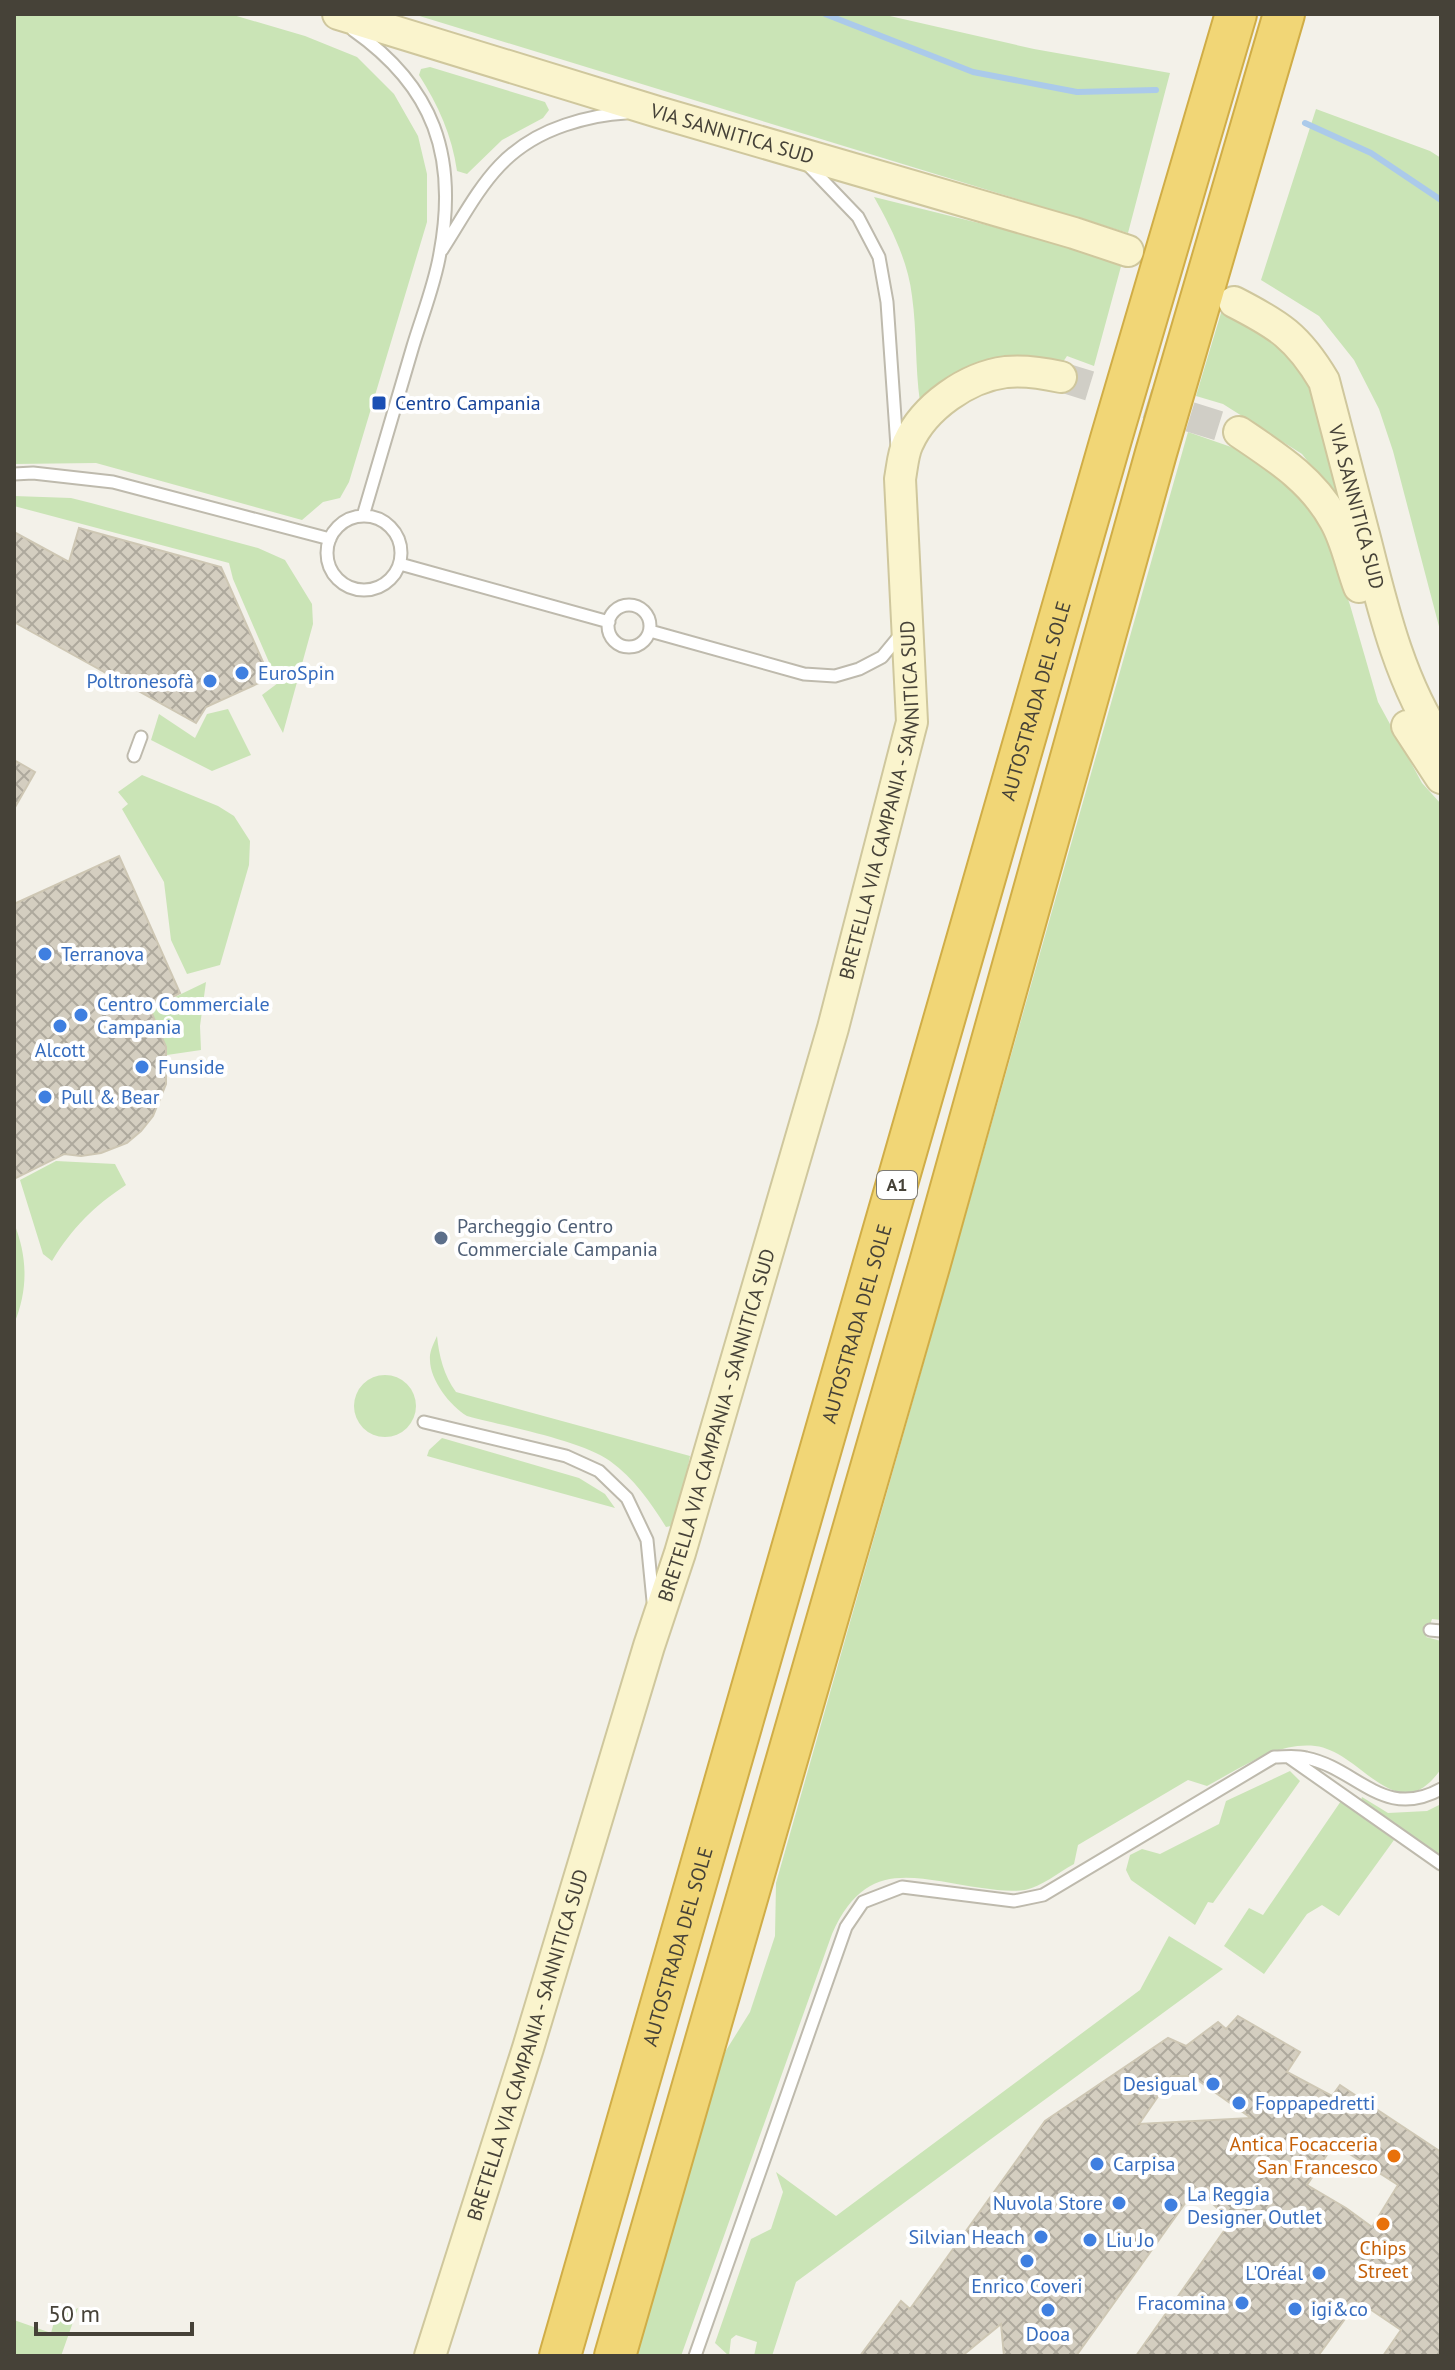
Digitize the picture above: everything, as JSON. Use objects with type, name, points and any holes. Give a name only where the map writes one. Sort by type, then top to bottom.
[{"type":"highway","name":"AUTOSTRADA DEL SOLE","points":[[560,2356],[1106,454],[1236,14]]},
{"type":"highway","points":[[615,2356],[913,1323],[1156,453],[1284,14]]},
{"type":"street","name":"VIA SANNITICA SUD","points":[[338,14],[1128,251]]},
{"type":"street","name":"VIA SANNITICA SUD","points":[[1234,302],[1290,335],[1308,355],[1324,381],[1396,648],[1424,718],[1441,743]]},
{"type":"street","points":[[900,479],[907,443],[925,417],[945,398],[979,379],[1004,372],[1034,372],[1061,377]]},
{"type":"street","name":"VIA SANNITICA SUD","points":[[1239,432],[1285,462],[1308,483],[1336,522],[1407,726],[1441,778]]},
{"type":"street","name":"BRETELLA VIA CAMPANIA - SANNITICA SUD","points":[[430,2356],[680,1553],[833,1028],[912,722],[900,479]]},
{"type":"lane","points":[[329,14],[373,44],[403,72],[423,100],[443,157],[445,200],[440,253],[363,516]]},
{"type":"lane","points":[[440,253],[498,166],[518,147],[544,132],[598,114],[658,112]]},
{"type":"lane","points":[[794,152],[830,185],[858,217],[879,257],[887,302],[900,479]]},
{"type":"lane","points":[[14,474],[33,473],[113,482],[330,539]]},
{"type":"lane","points":[[363,516],[375,518],[394,531],[401,553],[395,574],[379,587],[359,590],[340,581],[328,562],[330,539],[343,523],[363,516]]},
{"type":"lane","points":[[400,564],[609,622]]},
{"type":"lane","points":[[636,606],[646,613],[650,631],[647,638],[636,646],[623,646],[613,639],[609,622],[616,610],[636,606]]},
{"type":"lane","points":[[650,631],[804,674],[835,676],[859,669],[882,657],[897,641],[908,622]]},
{"type":"lane","points":[[134,756],[141,737]]},
{"type":"lane","points":[[424,1422],[566,1456],[599,1471],[627,1498],[647,1540],[654,1600],[649,1646]]},
{"type":"lane","points":[[700,2354],[846,1927],[863,1902],[902,1887],[1014,1901],[1043,1895],[1274,1757],[1305,1757],[1391,1799],[1413,1799],[1441,1789]]},
{"type":"lane","points":[[1290,1757],[1441,1864]]},
{"type":"green space","points":[[14,14],[230,14],[305,36],[357,57],[394,94],[418,136],[427,174],[427,222],[349,482],[340,498],[323,502],[302,520],[96,463],[14,464]]},
{"type":"green space","points":[[413,14],[881,14],[1034,49],[1170,73],[1128,233]]},
{"type":"green space","points":[[430,67],[545,102],[549,110],[543,118],[502,140],[467,174],[457,171],[443,121],[419,75],[421,69]]},
{"type":"green space","points":[[1316,109],[1430,151],[1441,158],[1441,634],[1379,409],[1354,360],[1319,316],[1261,280]]},
{"type":"green space","points":[[874,197],[1123,259],[1094,366],[1067,356],[1063,362],[1001,357],[954,375],[920,402],[910,283],[898,245]]},
{"type":"green space","points":[[1231,310],[1297,354],[1313,381],[1344,494],[1339,501],[1302,454],[1223,404],[1196,396],[1221,313]]},
{"type":"green space","points":[[1188,432],[1234,448],[1280,475],[1321,523],[1350,605],[1378,702],[1422,783],[1441,804],[1441,1620],[1432,1619],[1426,1637],[1441,1641],[1441,1769],[1425,1786],[1409,1793],[1394,1791],[1332,1751],[1315,1746],[1286,1748],[1259,1758],[1207,1786],[1188,1780],[1078,1845],[1074,1864],[1031,1888],[998,1890],[934,1880],[894,1878],[876,1883],[860,1893],[845,1910],[832,1934],[681,2356],[635,2356],[725,2052],[750,2012],[775,1936],[776,1883]]},
{"type":"green space","points":[[14,496],[71,498],[258,548],[285,560],[312,604],[313,624],[283,733],[262,695],[278,683],[229,563],[14,506]]},
{"type":"green space","points":[[228,709],[251,755],[212,771],[151,740],[159,714],[195,738],[207,714]]},
{"type":"green space","points":[[142,775],[218,806],[234,816],[250,841],[249,865],[220,965],[187,974],[171,940],[164,882],[122,809],[128,804],[118,792]]},
{"type":"green space","points":[[206,982],[200,1026],[201,1050],[167,1055],[155,1020],[150,1021],[148,1010]]},
{"type":"green space","points":[[56,1161],[115,1164],[126,1185],[84,1218],[52,1261],[43,1254],[20,1180]]},
{"type":"green space","points":[[14,1223],[24,1261],[24,1286],[14,1324]]},
{"type":"green space","points":[[437,1336],[443,1366],[456,1392],[690,1456],[680,1506],[671,1526],[666,1527],[627,1475],[597,1453],[461,1412],[442,1392],[433,1376],[430,1357]]},
{"type":"green space","points":[[385,1375],[407,1384],[416,1406],[407,1428],[385,1437],[363,1428],[354,1406],[363,1384]]},
{"type":"green space","points":[[442,1438],[579,1478],[605,1494],[615,1508],[427,1456]]},
{"type":"green space","points":[[1290,1771],[1300,1781],[1213,1903],[1208,1902],[1195,1925],[1131,1880],[1126,1870],[1130,1855],[1142,1849],[1160,1854],[1219,1824],[1226,1801]]},
{"type":"green space","points":[[1362,1797],[1388,1813],[1427,1811],[1441,1804],[1441,1857],[1361,1800]]},
{"type":"green space","points":[[1341,1801],[1394,1840],[1339,1916],[1322,1905],[1307,1914],[1264,1974],[1224,1946],[1249,1908],[1263,1915]]},
{"type":"green space","points":[[1169,1936],[1223,1969],[796,2282],[772,2356],[754,2356],[757,2342],[736,2335],[731,2339],[729,2356],[715,2343],[751,2239],[771,2229],[783,2192],[776,2172],[836,2216],[1140,1990]]},
{"type":"green space","points":[[78,2308],[61,2356],[14,2356],[14,2320],[51,2333],[56,2315]]},
{"type":"building","points":[[79,528],[221,567],[270,678],[206,707],[196,723],[14,622],[14,532],[69,562]]},
{"type":"building","points":[[14,760],[35,772],[14,809]]},
{"type":"building","name":"Centro Commerciale Campania","points":[[119,856],[180,993],[150,1009],[166,1047],[166,1084],[153,1116],[127,1143],[101,1153],[81,1156],[64,1154],[14,1179],[14,904]]},
{"type":"building","name":"La Reggia Designer Outlet","points":[[1238,2016],[1300,2052],[1287,2072],[1332,2096],[1340,2085],[1441,2152],[1441,2356],[1383,2356],[1401,2330],[1358,2301],[1318,2356],[1136,2356],[1231,2221],[1196,2188],[1076,2356],[1004,2356],[1001,2324],[962,2356],[860,2356],[901,2301],[910,2309],[1045,2121],[1168,2038],[1186,2046],[1218,2022],[1226,2029]],"holes":[[[1172,2076],[1192,2076],[1251,2118],[1139,2124]],[[1334,2144],[1398,2185],[1372,2227],[1307,2185]]]},
{"type":"waterway","points":[[825,14],[973,72],[1077,92],[1156,90]]},
{"type":"waterway","points":[[1305,123],[1371,153],[1441,200]]},
{"type":"tunnel","points":[[1061,377],[1239,432]]},
{"type":"place","name":"Centro Campania","points":[[379,403]]},
{"type":"place","name":"EuroSpin","points":[[242,673]]},
{"type":"place","name":"Poltronesofà","points":[[210,681]]},
{"type":"place","name":"Terranova","points":[[45,954]]},
{"type":"place","name":"Centro Commerciale Campania","points":[[81,1015]]},
{"type":"place","name":"Alcott","points":[[60,1026]]},
{"type":"place","name":"Funside","points":[[142,1067]]},
{"type":"place","name":"Pull & Bear","points":[[45,1097]]},
{"type":"place","name":"Parcheggio Centro Commerciale Campania","points":[[441,1238]]},
{"type":"place","name":"Desigual","points":[[1213,2084]]},
{"type":"place","name":"Foppapedretti","points":[[1239,2103]]},
{"type":"place","name":"Antica Focacceria San Francesco","points":[[1394,2156]]},
{"type":"place","name":"Carpisa","points":[[1097,2164]]},
{"type":"place","name":"Nuvola Store","points":[[1119,2203]]},
{"type":"place","name":"La Reggia Designer Outlet","points":[[1171,2205]]},
{"type":"place","name":"Chips Street","points":[[1383,2224]]},
{"type":"place","name":"Silvian Heach","points":[[1041,2237]]},
{"type":"place","name":"Liu Jo","points":[[1090,2240]]},
{"type":"place","name":"Enrico Coveri","points":[[1027,2261]]},
{"type":"place","name":"L'Oréal","points":[[1319,2273]]},
{"type":"place","name":"Fracomina","points":[[1242,2303]]},
{"type":"place","name":"igi&co","points":[[1295,2309]]},
{"type":"place","name":"Dooa","points":[[1048,2310]]}]
